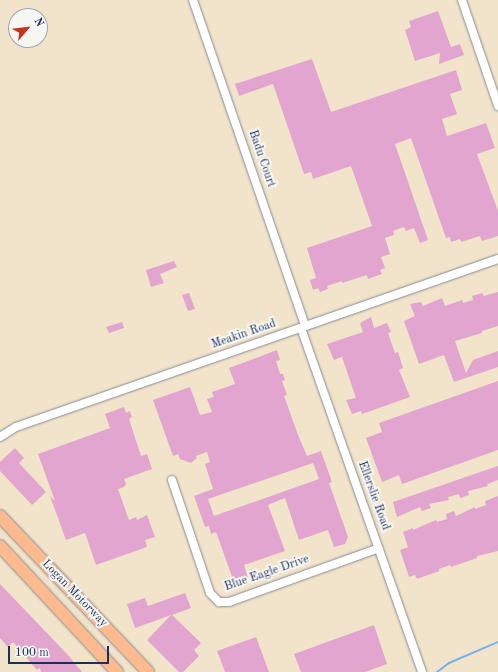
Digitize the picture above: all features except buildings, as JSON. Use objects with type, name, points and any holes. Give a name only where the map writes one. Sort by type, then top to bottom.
[{"type":"highway","name":"Logan Motorway","points":[[0,516],[148,672]]},
{"type":"highway","name":"Logan Motorway","points":[[0,546],[117,672]]},
{"type":"highway","points":[[54,603],[70,629],[106,672]]},
{"type":"street","name":"Badu Court","points":[[193,0],[303,327]]},
{"type":"street","points":[[462,0],[498,106]]},
{"type":"street","name":"Meakin Road","points":[[0,437],[16,427],[498,259]]},
{"type":"street","name":"Ellerslie Road","points":[[303,327],[422,672]]},
{"type":"street","name":"Blue Eagle Drive","points":[[172,480],[210,593],[218,602],[229,602],[379,548]]},
{"type":"waterway","points":[[437,672],[449,663],[498,642]]}]
